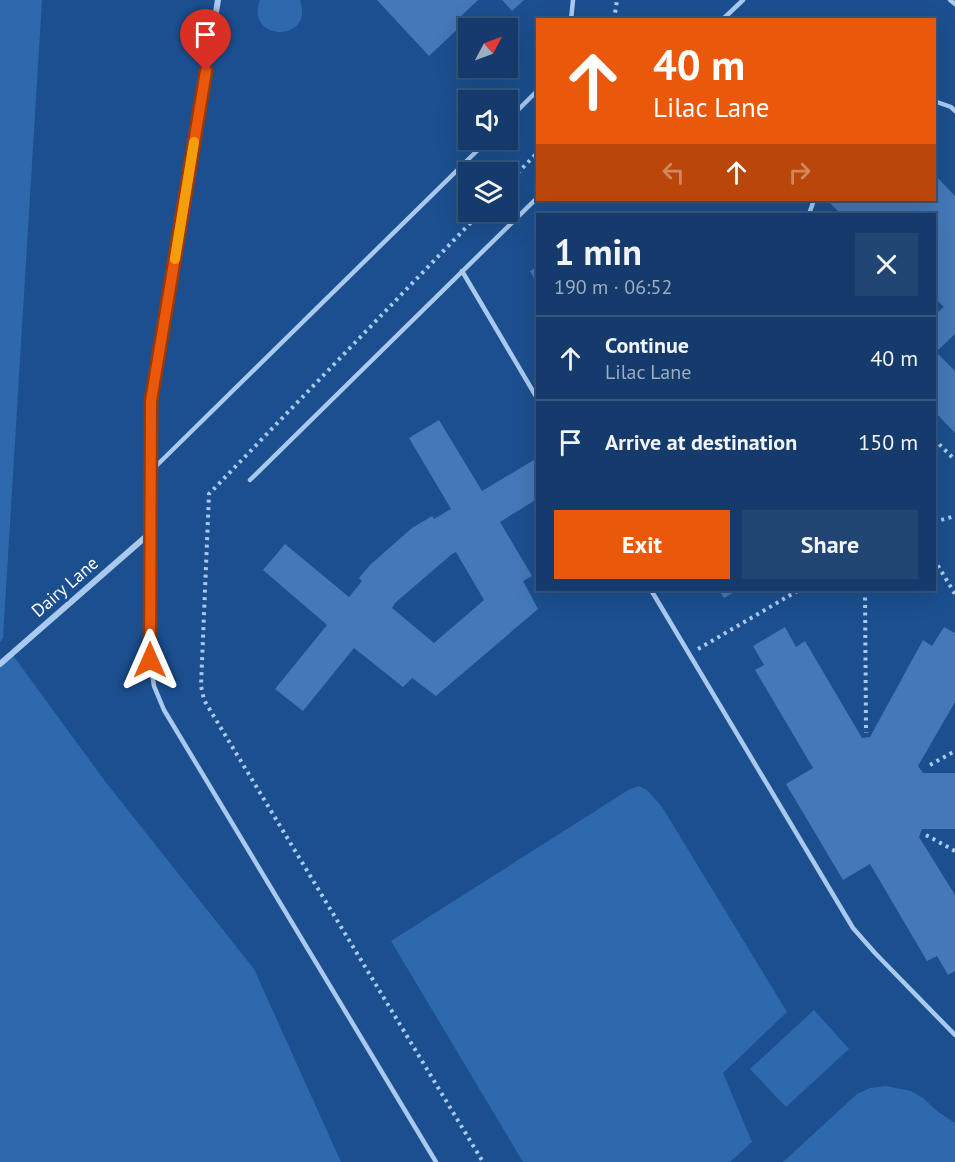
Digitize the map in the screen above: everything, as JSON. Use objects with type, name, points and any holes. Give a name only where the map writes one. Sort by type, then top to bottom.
[{"type":"street","points":[[150,533],[151,401],[218,0]]},
{"type":"street","name":"Dairy Lane","points":[[0,664],[150,533]]},
{"type":"lane","points":[[571,18],[573,0]]},
{"type":"lane","points":[[724,18],[743,0]]},
{"type":"lane","points":[[950,0],[955,4]]},
{"type":"lane","points":[[518,110],[536,92]]},
{"type":"lane","points":[[936,102],[951,107],[955,111]]},
{"type":"lane","points":[[150,472],[478,150]]},
{"type":"lane","points":[[250,480],[536,199]]},
{"type":"lane","points":[[462,271],[536,396]]},
{"type":"lane","points":[[150,533],[150,660],[154,687],[164,710],[436,1162]]},
{"type":"lane","points":[[652,591],[853,928],[955,1035]]},
{"type":"path","points":[[614,18],[617,0]]},
{"type":"path","points":[[518,173],[536,154]]},
{"type":"path","points":[[471,222],[209,494],[201,686],[204,700],[483,1162]]},
{"type":"path","points":[[936,441],[955,460]]},
{"type":"path","points":[[936,521],[955,516]]},
{"type":"path","points":[[936,562],[955,594]]},
{"type":"path","points":[[690,654],[798,591]]},
{"type":"path","points":[[865,591],[866,733]]},
{"type":"path","points":[[930,765],[955,751]]},
{"type":"path","points":[[926,835],[955,851]]},
{"type":"shaded area","points":[[0,0],[42,0],[3,638],[0,642]]},
{"type":"shaded area","points":[[260,0],[300,0],[302,14],[298,24],[290,30],[280,32],[270,30],[262,23],[258,14]]},
{"type":"shaded area","points":[[12,654],[104,780],[254,969],[341,1162],[0,1162],[0,664]]},
{"type":"shaded area","points":[[639,786],[647,790],[662,807],[787,1012],[723,1073],[752,1142],[730,1162],[523,1162],[391,941],[630,789]]},
{"type":"shaded area","points":[[814,1010],[849,1049],[786,1107],[750,1069]]},
{"type":"shaded area","points":[[886,1086],[911,1091],[955,1123],[955,1162],[783,1162],[857,1094],[870,1088]]},
{"type":"building","points":[[377,0],[478,0],[458,18],[458,29],[429,56]]},
{"type":"building","points":[[502,0],[524,0],[512,11]]},
{"type":"building","points":[[936,176],[955,196],[955,334],[936,352],[936,313],[944,307],[936,299],[936,213],[840,213],[828,201],[936,201]]},
{"type":"building","points":[[536,268],[536,282],[530,271]]},
{"type":"building","points":[[936,352],[955,371],[955,433],[936,413]]},
{"type":"building","points":[[439,420],[482,491],[536,459],[536,500],[500,522],[532,576],[523,581],[538,609],[436,696],[412,678],[403,687],[354,648],[303,711],[275,689],[327,625],[263,570],[285,544],[349,597],[362,581],[359,578],[370,565],[412,528],[432,516],[434,519],[451,509],[409,438]],"holes":[[[456,552],[484,600],[434,643],[392,608]]]},
{"type":"building","points":[[720,591],[736,591],[724,598]]},
{"type":"building","points":[[785,627],[796,647],[805,641],[862,738],[870,737],[923,640],[932,646],[944,627],[955,633],[955,702],[918,766],[923,773],[955,773],[955,829],[922,829],[919,837],[955,895],[955,971],[948,975],[937,956],[927,961],[870,864],[843,880],[786,784],[813,768],[755,670],[764,665],[753,646]]},
{"type":"slow traffic","points":[[175,259],[194,142]]},
{"type":"route","points":[[150,660],[151,401],[206,71]]}]
